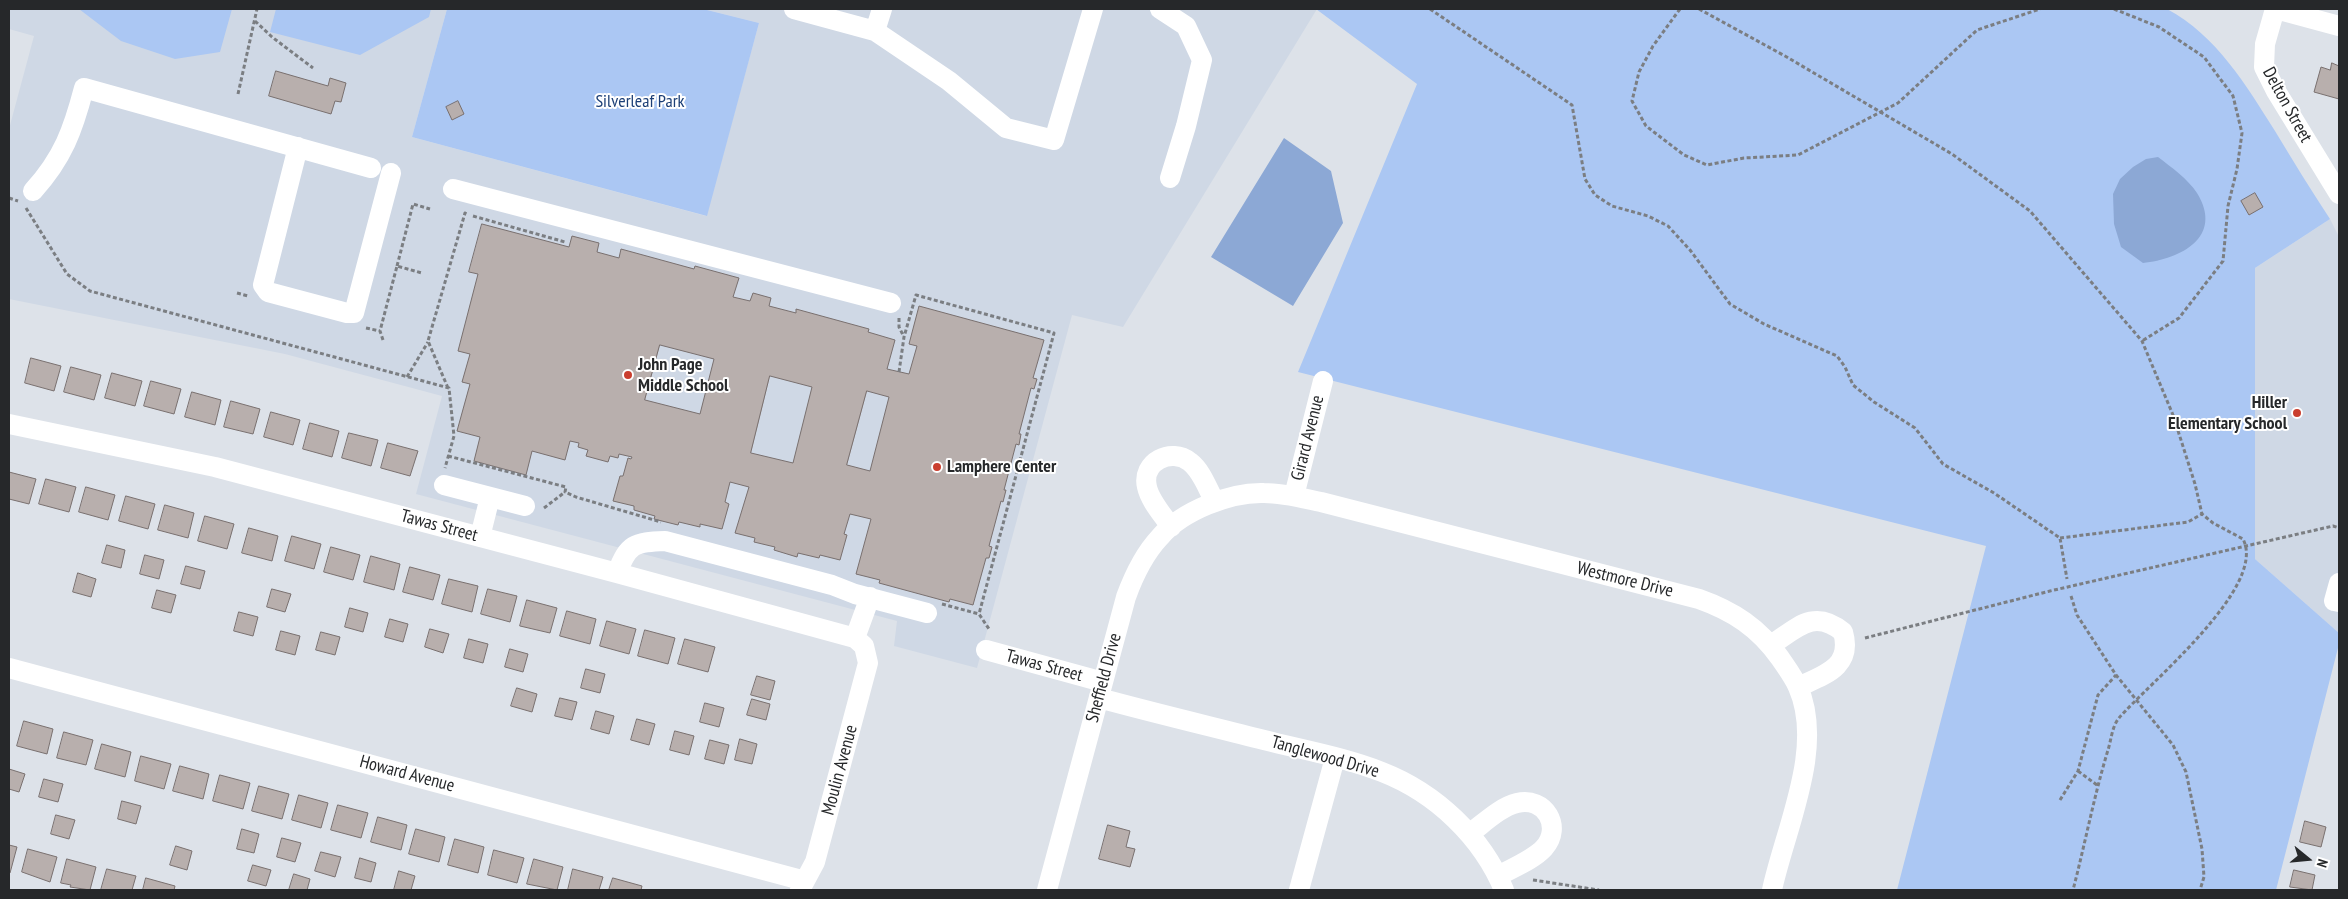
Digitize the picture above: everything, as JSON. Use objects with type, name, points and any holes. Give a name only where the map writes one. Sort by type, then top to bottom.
[{"type":"street","points":[[794,9],[875,31],[949,81],[1006,128],[1054,140],[1092,9]]},
{"type":"street","points":[[875,31],[882,9]]},
{"type":"street","points":[[1160,9],[1186,26],[1202,60],[1186,126],[1170,178]]},
{"type":"street","points":[[2276,9],[2339,26]]},
{"type":"street","name":"Delton Street","points":[[2276,9],[2265,44],[2264,67],[2276,91],[2339,194]]},
{"type":"street","points":[[33,191],[63,152],[73,128],[84,88],[371,168]]},
{"type":"street","points":[[298,147],[263,286],[268,292],[347,313],[354,313],[391,173]]},
{"type":"street","points":[[453,189],[895,310]]},
{"type":"street","name":"Girard Avenue","points":[[1294,496],[1323,381]]},
{"type":"street","name":"Tawas Street","points":[[9,424],[215,467],[617,573],[860,642]]},
{"type":"street","points":[[1171,527],[1148,492],[1146,484],[1146,474],[1160,458],[1176,456],[1186,458],[1193,464],[1215,502]]},
{"type":"street","points":[[444,480],[490,497],[524,506]]},
{"type":"street","name":"Westmore Drive","points":[[1215,502],[1235,496],[1261,493],[1294,496],[1699,599],[1739,616],[1771,644],[1798,687],[1805,714],[1805,760],[1772,890]]},
{"type":"street","points":[[480,537],[490,497]]},
{"type":"street","name":"Sheffield Drive","points":[[1047,890],[1126,597],[1137,568],[1160,536],[1171,527],[1215,502]]},
{"type":"street","points":[[617,573],[625,553],[636,545],[645,541],[665,541],[832,585],[927,613]]},
{"type":"street","points":[[2339,583],[2334,601],[2339,602]]},
{"type":"street","points":[[860,642],[870,597]]},
{"type":"street","points":[[1771,644],[1804,623],[1814,620],[1823,620],[1843,632],[1846,644],[1844,656],[1834,669],[1798,687]]},
{"type":"street","name":"Moulin Avenue","points":[[802,886],[815,862],[868,663],[860,642]]},
{"type":"street","name":"Tawas Street","points":[[986,650],[1101,690]]},
{"type":"street","name":"Howard Avenue","points":[[9,668],[802,886]]},
{"type":"street","name":"Tanglewood Drive","points":[[1101,690],[1382,772],[1414,788],[1440,806],[1469,834],[1485,854],[1501,883]]},
{"type":"street","points":[[1299,890],[1335,758]]},
{"type":"street","points":[[1469,834],[1515,803],[1532,802],[1541,806],[1548,813],[1552,828],[1548,843],[1501,883]]},
{"type":"path","points":[[238,94],[257,9]]},
{"type":"path","points":[[1430,9],[1572,105],[1585,179],[1595,196],[1612,206],[1648,216],[1668,226],[1690,250],[1730,304],[1764,324],[1837,356],[1853,385],[1874,402],[1915,428],[1943,464],[1994,493],[2060,538],[2188,522],[2202,514]]},
{"type":"path","points":[[1680,9],[1653,46],[1639,72],[1632,101],[1646,126],[1684,155],[1707,165],[1744,158],[1798,155],[1898,103],[1977,30],[2040,9]]},
{"type":"path","points":[[1698,9],[1785,56],[1952,154],[2030,212],[2142,341],[2173,415],[2196,484],[2202,514],[2213,524],[2243,538],[2246,545],[2246,562],[2242,573],[2233,591],[2211,624],[2117,721],[2097,786],[2073,890]]},
{"type":"path","points":[[2114,9],[2159,27],[2204,58],[2233,96],[2242,133],[2237,169],[2228,206],[2223,261],[2179,318],[2142,341]]},
{"type":"path","points":[[254,21],[313,68]]},
{"type":"path","points":[[9,198],[26,207],[67,274],[90,291],[449,388]]},
{"type":"path","points":[[383,340],[380,331],[413,204],[430,209]]},
{"type":"path","points":[[406,377],[428,341],[465,213],[565,242]]},
{"type":"path","points":[[397,266],[422,273]]},
{"type":"path","points":[[899,372],[904,337],[916,295],[1054,332],[979,614]]},
{"type":"path","points":[[895,310],[898,327],[904,337]]},
{"type":"path","points":[[428,341],[449,388],[454,436],[444,480]]},
{"type":"path","points":[[448,456],[566,487],[565,492],[576,497]]},
{"type":"path","points":[[1865,638],[1970,610],[2246,545],[2333,526],[2339,528]]},
{"type":"path","points":[[2060,538],[2067,579]]},
{"type":"path","points":[[2071,596],[2078,615],[2116,675],[2173,745],[2186,772],[2202,849],[2204,877],[2200,890]]},
{"type":"path","points":[[950,607],[979,614],[989,629]]},
{"type":"path","points":[[2060,800],[2078,771],[2098,695],[2116,675]]},
{"type":"path","points":[[2078,771],[2097,786]]},
{"type":"path","points":[[1531,878],[1599,890]]},
{"type":"shaded area","points":[[9,9],[447,9],[412,137],[706,216],[759,23],[703,9],[1317,9],[1123,327],[1072,315],[977,668],[894,646],[897,621],[416,494],[442,396],[285,354],[9,299],[9,129],[34,36],[9,29]]},
{"type":"shaded area","points":[[1284,138],[1331,171],[1343,223],[1293,306],[1211,257]]},
{"type":"shaded area","points":[[2158,157],[2189,183],[2197,193],[2204,208],[2205,222],[2202,233],[2184,251],[2171,257],[2143,263],[2121,247],[2114,224],[2113,194],[2120,179],[2133,167],[2146,159]]},
{"type":"shaded area","name":"Hiller Elementary School","points":[[2330,219],[2339,237],[2339,633],[2255,559],[2255,268]]},
{"type":"green space","points":[[79,9],[232,9],[220,52],[175,59],[121,41]]},
{"type":"green space","points":[[276,9],[431,9],[429,17],[360,55],[270,32]]},
{"type":"green space","name":"Silverleaf Park","points":[[447,9],[703,9],[759,23],[707,216],[412,137]]},
{"type":"green space","points":[[1316,9],[2167,9],[2201,33],[2241,79],[2330,219],[2255,268],[2255,559],[2339,633],[2339,644],[2276,890],[1897,890],[1986,546],[1298,372],[1417,84]]},
{"type":"building","points":[[2332,63],[2339,66],[2339,99],[2314,92],[2321,67],[2330,70]]},
{"type":"building","points":[[276,71],[328,86],[330,78],[346,83],[341,102],[335,101],[331,114],[269,96]]},
{"type":"building","points":[[458,101],[464,114],[452,120],[446,107]]},
{"type":"building","points":[[2255,193],[2263,207],[2249,215],[2241,201]]},
{"type":"building","points":[[482,224],[569,247],[572,236],[599,243],[597,252],[619,258],[621,249],[694,269],[695,266],[739,278],[733,297],[750,301],[753,293],[771,298],[769,306],[796,313],[796,309],[869,329],[868,332],[895,340],[887,369],[909,374],[917,346],[909,344],[919,306],[1044,340],[1033,378],[1037,379],[1034,389],[1031,388],[1019,434],[1021,434],[1019,445],[1016,444],[1004,490],[1006,490],[1003,502],[1001,501],[989,546],[992,547],[989,558],[986,558],[973,605],[950,599],[949,602],[879,583],[880,580],[856,574],[871,519],[850,514],[844,534],[847,535],[840,560],[820,555],[819,558],[798,553],[797,557],[774,550],[775,547],[754,542],[755,538],[735,533],[749,487],[730,482],[725,502],[729,504],[722,529],[700,524],[700,527],[679,522],[678,525],[654,519],[655,516],[634,510],[634,506],[613,501],[620,476],[623,476],[628,458],[631,459],[632,457],[619,454],[618,458],[610,456],[608,462],[586,456],[588,450],[578,447],[579,443],[570,441],[565,460],[532,451],[526,475],[474,461],[480,437],[457,431],[470,384],[462,382],[470,354],[458,351],[478,274],[469,272]],"holes":[[[660,345],[714,359],[700,414],[645,400]],[[770,376],[812,387],[793,463],[751,453]],[[867,391],[889,397],[870,471],[847,465]]]},
{"type":"building","points":[[31,358],[61,366],[54,391],[25,383]]},
{"type":"building","points":[[71,367],[101,375],[94,400],[64,392]]},
{"type":"building","points":[[112,373],[142,381],[135,406],[105,398]]},
{"type":"building","points":[[151,381],[181,389],[174,414],[144,406]]},
{"type":"building","points":[[192,392],[221,400],[215,425],[185,417]]},
{"type":"building","points":[[231,401],[260,409],[253,434],[224,427]]},
{"type":"building","points":[[271,412],[300,420],[293,445],[264,437]]},
{"type":"building","points":[[310,423],[339,431],[332,457],[303,449]]},
{"type":"building","points":[[349,433],[378,440],[371,466],[342,458]]},
{"type":"building","points":[[388,443],[418,451],[410,476],[381,468]]},
{"type":"building","points":[[9,472],[36,479],[29,504],[9,499]]},
{"type":"building","points":[[46,479],[76,487],[69,512],[39,504]]},
{"type":"building","points":[[86,487],[115,495],[108,520],[79,512]]},
{"type":"building","points":[[126,496],[155,504],[148,529],[119,521]]},
{"type":"building","points":[[165,505],[194,513],[188,538],[158,530]]},
{"type":"building","points":[[205,516],[234,524],[227,549],[198,541]]},
{"type":"building","points":[[249,528],[278,536],[272,561],[242,553]]},
{"type":"building","points":[[292,536],[321,544],[314,569],[285,561]]},
{"type":"building","points":[[107,545],[125,550],[121,568],[102,563]]},
{"type":"building","points":[[331,547],[360,555],[353,580],[324,572]]},
{"type":"building","points":[[145,555],[164,560],[159,579],[140,574]]},
{"type":"building","points":[[371,556],[400,564],[394,590],[364,582]]},
{"type":"building","points":[[186,566],[205,571],[200,589],[181,584]]},
{"type":"building","points":[[410,567],[440,575],[433,600],[403,592]]},
{"type":"building","points":[[78,573],[96,579],[91,597],[73,592]]},
{"type":"building","points":[[449,579],[478,586],[472,612],[442,604]]},
{"type":"building","points":[[272,589],[291,594],[285,612],[267,607]]},
{"type":"building","points":[[488,589],[517,596],[510,622],[481,614]]},
{"type":"building","points":[[157,590],[176,595],[171,613],[152,608]]},
{"type":"building","points":[[527,600],[557,608],[550,633],[520,626]]},
{"type":"building","points":[[350,608],[368,613],[363,632],[345,627]]},
{"type":"building","points":[[567,611],[596,619],[590,644],[560,636]]},
{"type":"building","points":[[239,612],[258,617],[253,636],[234,631]]},
{"type":"building","points":[[390,619],[408,624],[403,642],[385,637]]},
{"type":"building","points":[[607,621],[636,629],[629,654],[600,646]]},
{"type":"building","points":[[430,629],[449,634],[443,653],[425,647]]},
{"type":"building","points":[[645,630],[675,638],[668,664],[638,656]]},
{"type":"building","points":[[281,631],[300,636],[295,655],[276,650]]},
{"type":"building","points":[[321,632],[340,637],[335,655],[316,650]]},
{"type":"building","points":[[469,639],[488,644],[483,663],[464,658]]},
{"type":"building","points":[[685,639],[715,647],[708,672],[678,664]]},
{"type":"building","points":[[510,649],[528,654],[523,672],[505,667]]},
{"type":"building","points":[[586,669],[605,674],[600,693],[581,688]]},
{"type":"building","points":[[757,676],[775,681],[770,700],[751,695]]},
{"type":"building","points":[[517,688],[537,694],[532,712],[511,706]]},
{"type":"building","points":[[560,698],[577,702],[572,720],[555,716]]},
{"type":"building","points":[[752,699],[770,704],[766,720],[747,715]]},
{"type":"building","points":[[705,703],[724,708],[719,727],[700,722]]},
{"type":"building","points":[[596,711],[614,716],[609,734],[591,729]]},
{"type":"building","points":[[637,719],[655,724],[649,745],[631,740]]},
{"type":"building","points":[[24,721],[53,729],[47,754],[17,746]]},
{"type":"building","points":[[675,731],[694,736],[689,755],[670,750]]},
{"type":"building","points":[[64,732],[93,740],[86,765],[57,758]]},
{"type":"building","points":[[740,739],[757,744],[752,764],[735,760]]},
{"type":"building","points":[[710,740],[729,745],[724,764],[705,759]]},
{"type":"building","points":[[102,744],[131,752],[125,777],[95,769]]},
{"type":"building","points":[[141,756],[171,764],[164,789],[135,781]]},
{"type":"building","points":[[180,766],[209,774],[203,799],[173,791]]},
{"type":"building","points":[[9,769],[25,774],[19,792],[9,789]]},
{"type":"building","points":[[220,775],[250,783],[243,809],[213,801]]},
{"type":"building","points":[[44,779],[63,784],[58,802],[39,797]]},
{"type":"building","points":[[259,786],[289,794],[282,819],[252,811]]},
{"type":"building","points":[[299,795],[328,803],[321,828],[292,820]]},
{"type":"building","points":[[122,801],[141,806],[136,824],[118,819]]},
{"type":"building","points":[[338,805],[368,813],[361,838],[331,830]]},
{"type":"building","points":[[56,815],[75,820],[69,839],[51,834]]},
{"type":"building","points":[[378,817],[407,825],[401,850],[371,842]]},
{"type":"building","points":[[2305,821],[2326,827],[2321,847],[2300,842]]},
{"type":"building","points":[[1108,825],[1130,831],[1126,847],[1135,849],[1130,867],[1099,859]]},
{"type":"building","points":[[242,829],[259,834],[254,853],[237,849]]},
{"type":"building","points":[[416,829],[445,837],[439,862],[409,854]]},
{"type":"building","points":[[282,838],[301,843],[295,862],[277,857]]},
{"type":"building","points":[[455,839],[484,847],[478,873],[448,865]]},
{"type":"building","points":[[9,845],[17,847],[10,873],[9,872]]},
{"type":"building","points":[[176,846],[192,851],[187,870],[170,865]]},
{"type":"building","points":[[28,849],[57,857],[50,882],[22,872]]},
{"type":"building","points":[[494,850],[524,858],[517,883],[488,875]]},
{"type":"building","points":[[321,852],[341,857],[335,877],[315,871]]},
{"type":"building","points":[[360,858],[376,863],[371,882],[355,878]]},
{"type":"building","points":[[67,859],[96,867],[90,890],[70,887],[71,885],[61,883]]},
{"type":"building","points":[[534,859],[563,867],[557,890],[527,884]]},
{"type":"building","points":[[253,865],[271,870],[266,886],[248,881]]},
{"type":"building","points":[[107,869],[136,876],[132,890],[101,890]]},
{"type":"building","points":[[573,869],[603,877],[599,890],[568,890]]},
{"type":"building","points":[[2294,870],[2315,875],[2312,890],[2290,887]]},
{"type":"building","points":[[399,871],[415,876],[411,890],[394,890]]},
{"type":"building","points":[[294,874],[310,879],[307,890],[289,890]]},
{"type":"building","points":[[146,878],[175,886],[174,890],[143,890]]},
{"type":"building","points":[[613,878],[642,886],[641,890],[609,890]]},
{"type":"place","name":"John Page Middle School","points":[[628,375]]},
{"type":"place","name":"Hiller Elementary School","points":[[2297,413]]},
{"type":"place","name":"Lamphere Center","points":[[937,467]]}]
